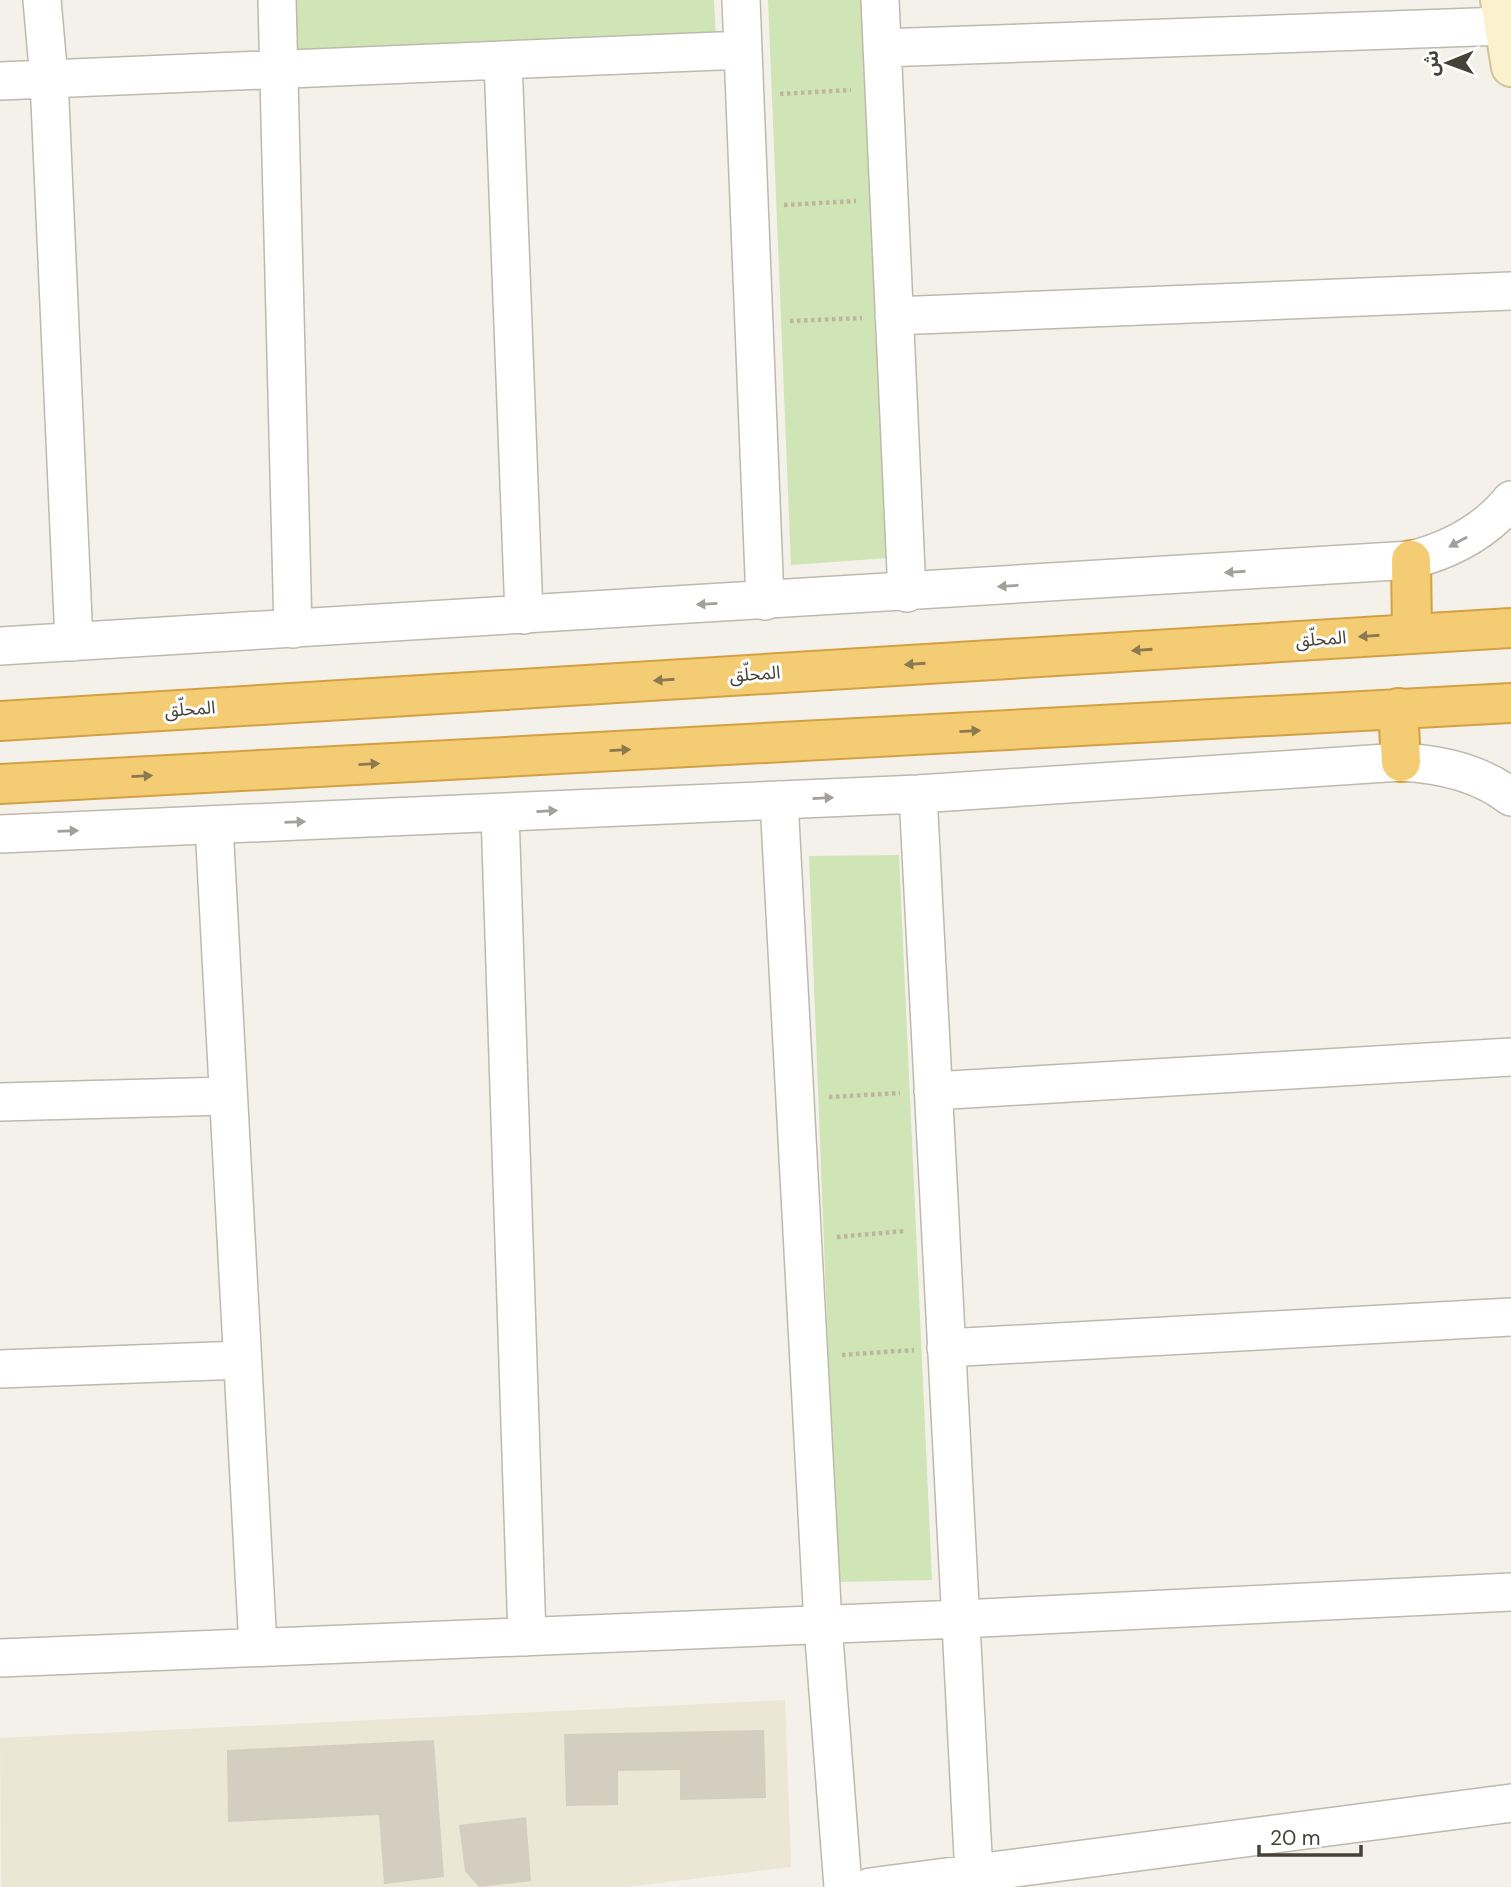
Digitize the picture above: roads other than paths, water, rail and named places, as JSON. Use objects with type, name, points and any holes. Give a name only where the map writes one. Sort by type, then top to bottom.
[{"type":"highway","points":[[1411,561],[1412,633]]},
{"type":"highway","name":"المحلّق","points":[[0,721],[1511,628]]},
{"type":"highway","points":[[0,784],[1511,703]]},
{"type":"highway","points":[[1398,708],[1401,762]]},
{"type":"main road","points":[[1502,13],[1511,67]]},
{"type":"street","points":[[42,0],[49,79],[74,642]]},
{"type":"street","points":[[277,0],[281,69],[293,629]]},
{"type":"street","points":[[741,0],[765,601]]},
{"type":"street","points":[[880,0],[907,593]]},
{"type":"street","points":[[882,48],[1502,13]]},
{"type":"street","points":[[0,82],[743,50]]},
{"type":"street","points":[[503,60],[524,615]]},
{"type":"street","points":[[894,316],[1511,291]]},
{"type":"street","points":[[0,646],[1411,561],[1464,540],[1487,524],[1511,499]]},
{"type":"street","points":[[0,834],[918,794],[1401,762],[1457,770],[1483,780],[1511,797]]},
{"type":"street","points":[[918,794],[960,1619],[970,1881]]},
{"type":"street","points":[[779,800],[823,1625],[843,1887]]},
{"type":"street","points":[[500,813],[527,1637]]},
{"type":"street","points":[[214,825],[258,1647]]},
{"type":"street","points":[[933,1091],[1511,1057]]},
{"type":"street","points":[[0,1102],[227,1096]]},
{"type":"street","points":[[946,1348],[1511,1317]]},
{"type":"street","points":[[0,1369],[242,1360]]},
{"type":"street","points":[[0,1658],[823,1625],[1511,1592]]},
{"type":"street","points":[[870,1887],[970,1881],[1511,1803]]}]
